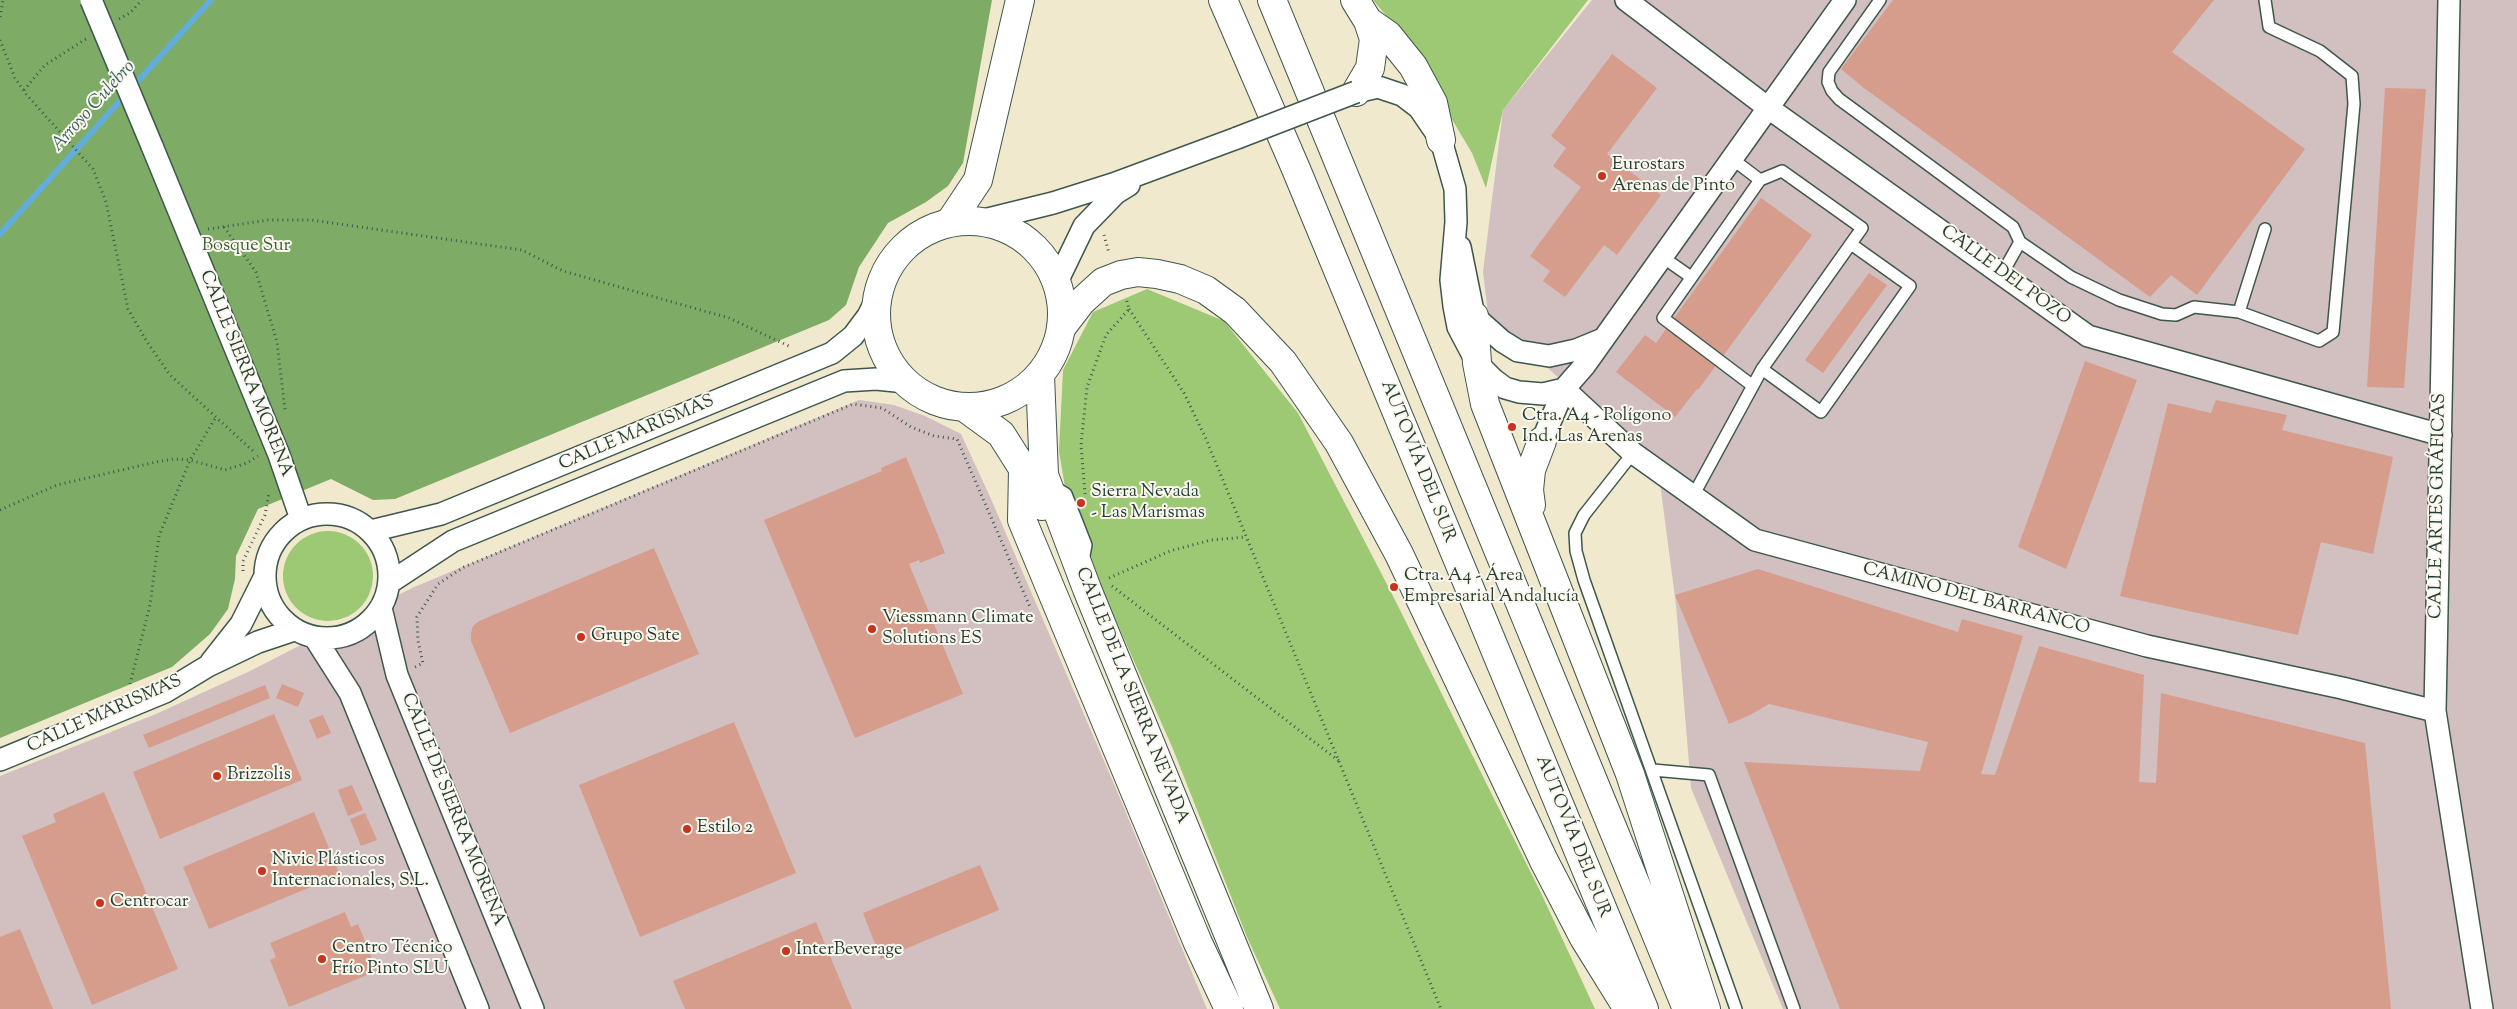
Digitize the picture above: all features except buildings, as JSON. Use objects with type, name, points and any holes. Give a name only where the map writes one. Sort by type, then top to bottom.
[{"type":"main road","points":[[950,222],[978,180],[1020,0]]},
{"type":"main road","name":"AUTOVÍA DEL SUR","points":[[1223,0],[1304,188],[1644,1009]]},
{"type":"main road","points":[[1272,0],[1687,1009]]},
{"type":"main road","points":[[1356,92],[1370,68],[1373,53],[1374,39],[1362,11]]},
{"type":"main road","points":[[1362,11],[1388,34],[1412,66],[1433,103],[1441,140]]},
{"type":"main road","points":[[980,221],[1013,231],[1028,241],[1050,267],[1057,282],[1062,305],[1061,328],[1057,345],[1040,375],[1024,389],[1006,400],[985,406],[964,407],[943,403],[923,395],[906,382],[893,368],[884,352],[875,316],[877,298],[883,276],[895,257],[917,237],[929,229],[950,222],[980,221]]},
{"type":"main road","points":[[1061,328],[1094,289],[1121,275],[1138,272],[1180,279],[1206,290],[1228,306],[1283,362],[1334,435],[1399,554],[1544,861],[1584,938],[1628,1009]]},
{"type":"main road","points":[[1474,316],[1477,363],[1485,404],[1630,774],[1706,1009]]},
{"type":"main road","name":"CALLE DE LA SIERRA NEVADA","points":[[1034,479],[1044,476],[1040,375]]},
{"type":"main road","name":"CALLE DE LA SIERRA NEVADA","points":[[964,407],[1001,434],[1034,479],[1081,572],[1260,1009]]},
{"type":"main road","points":[[1534,526],[1529,490],[1536,453],[1542,441]]},
{"type":"main road","points":[[1034,479],[1022,520],[1198,944],[1229,1009]]},
{"type":"main road","points":[[1034,479],[1245,1009]]},
{"type":"street","name":"CALLE SIERRA MORENA","points":[[92,0],[279,455],[301,519]]},
{"type":"street","name":"CALLE DEL POZO","points":[[1626,0],[1768,107],[2088,336],[2441,434]]},
{"type":"street","points":[[1542,441],[1564,389],[1574,380],[1845,0]]},
{"type":"street","name":"CALLE ARTES GRÁFICAS","points":[[2448,0],[2435,711],[2482,1009]]},
{"type":"street","points":[[980,221],[1053,203],[1152,171],[1356,92],[1378,87],[1402,94],[1419,108],[1441,140],[1455,190],[1456,222],[1451,280],[1454,306],[1458,327],[1477,363],[1505,388],[1519,392],[1543,394],[1564,389]]},
{"type":"street","points":[[1057,282],[1084,226],[1116,193],[1152,171]]},
{"type":"street","points":[[1456,222],[1474,316],[1502,341],[1518,351],[1549,356],[1589,346],[1603,339]]},
{"type":"street","name":"CALLE MARISMAS","points":[[371,531],[441,514],[832,353],[853,336],[868,316],[877,298]]},
{"type":"street","points":[[1549,356],[1561,375],[1564,389]]},
{"type":"street","name":"CALLE MARISMAS","points":[[389,583],[453,541],[844,381],[876,379],[906,382]]},
{"type":"street","name":"CAMINO DEL BARRANCO","points":[[1564,389],[1633,453],[1755,540],[2147,646],[2342,688],[2435,711]]},
{"type":"street","points":[[319,514],[338,514],[356,520],[371,531],[382,546],[388,564],[389,583],[381,608],[369,623],[353,634],[334,638],[315,638],[294,630],[278,617],[268,599],[264,578],[266,560],[274,543],[286,529],[301,519],[319,514]]},
{"type":"street","name":"CALLE MARISMAS","points":[[208,666],[241,624],[264,578]]},
{"type":"street","name":"CALLE DE SIERRA MORENA","points":[[381,608],[397,675],[533,1009]]},
{"type":"street","name":"CALLE MARISMAS","points":[[0,760],[165,692],[208,666],[258,642],[294,630]]},
{"type":"street","points":[[315,638],[350,693],[478,1009]]},
{"type":"lane","points":[[1880,0],[1829,72],[1828,82],[1832,91],[1839,99],[2012,227],[2020,242],[2071,277],[2119,300],[2162,314],[2176,315],[2194,307],[2239,312],[2319,341],[2333,332],[2354,104],[2352,76],[2320,51],[2269,27],[2265,0]]},
{"type":"lane","points":[[1731,158],[1760,180]]},
{"type":"lane","points":[[1693,496],[1762,369],[1862,228],[1782,171],[1760,180],[1663,318],[1752,386]]},
{"type":"lane","points":[[2239,312],[2265,229]]},
{"type":"lane","points":[[2002,274],[2020,242]]},
{"type":"lane","points":[[1762,369],[1821,412],[1910,286],[1851,244]]},
{"type":"lane","points":[[1661,256],[1691,277]]},
{"type":"lane","points":[[1633,453],[1584,515],[1576,533],[1576,551],[1584,580],[1736,1009]]},
{"type":"lane","points":[[1652,770],[1709,775],[1794,1009]]},
{"type":"path","points":[[0,17],[3,0]]},
{"type":"path","points":[[115,22],[130,13],[142,0]]},
{"type":"path","points":[[25,92],[45,66],[90,37]]},
{"type":"path","points":[[0,40],[15,78],[25,92],[93,169],[106,202],[128,309],[147,342],[170,375],[258,456],[261,463],[279,455]]},
{"type":"path","points":[[188,232],[268,220],[311,220],[522,250],[563,271],[729,318],[816,360]]},
{"type":"path","points":[[224,227],[256,272],[277,342],[285,411]]},
{"type":"path","points":[[1108,227],[1104,235],[1110,254],[1118,263],[1129,309],[1184,393],[1246,537],[1441,1009]]},
{"type":"path","points":[[1085,497],[1081,445],[1087,387],[1106,335],[1129,309]]},
{"type":"path","points":[[397,675],[423,663],[418,641],[418,617],[438,584],[464,567],[853,404],[882,408],[911,427],[934,436],[957,439],[1032,611],[1056,601]]},
{"type":"path","points":[[122,710],[150,605],[158,536],[190,460],[216,417]]},
{"type":"path","points":[[0,510],[57,485],[156,462],[174,459],[190,460],[225,470],[247,463],[258,456]]},
{"type":"path","points":[[243,577],[243,561],[265,515],[269,495],[268,487]]},
{"type":"path","points":[[1246,537],[1211,540],[1170,551],[1105,580],[1339,762]]},
{"type":"shaded area","points":[[1592,0],[2517,0],[2517,1009],[1783,1009],[1691,788],[1676,605],[1658,468],[1488,314],[1483,272],[1503,110]]},
{"type":"shaded area","points":[[859,400],[894,405],[925,416],[961,434],[1117,791],[1207,1009],[0,1009],[0,776],[156,714],[250,671],[412,588]]},
{"type":"green space","name":"Bosque Sur","points":[[0,0],[992,0],[963,163],[948,186],[926,202],[888,223],[859,267],[846,305],[829,320],[395,499],[373,500],[331,479],[258,509],[236,556],[235,579],[228,609],[210,634],[172,667],[0,738]]},
{"type":"green space","points":[[1373,0],[1588,0],[1503,110],[1486,188],[1472,153],[1400,32]]},
{"type":"green space","points":[[1147,289],[1224,321],[1298,413],[1392,594],[1541,893],[1595,1009],[1280,1009],[1247,937],[1173,749],[1070,517],[1059,451],[1063,370],[1093,312]]},
{"type":"green space","points":[[328,531],[345,535],[360,544],[369,559],[373,576],[369,593],[360,608],[345,617],[328,621],[311,617],[296,608],[287,593],[283,576],[287,559],[296,544],[311,535]]},
{"type":"waterway","name":"Arroyo Culebro","points":[[0,234],[211,0]]},
{"type":"place","name":"Eurostars Arenas de Pinto","points":[[1602,176]]},
{"type":"place","name":"Ctra. A4 - Polígono Ind. Las Arenas","points":[[1512,427]]},
{"type":"place","name":"Sierra Nevada - Las Marismas","points":[[1081,503]]},
{"type":"place","name":"Ctra. A4 - Área Empresarial Andalucía","points":[[1394,587]]},
{"type":"place","name":"Viessmann Climate Solutions ES","points":[[872,629]]},
{"type":"place","name":"Grupo Sate","points":[[581,637]]},
{"type":"place","name":"Brizzolis","points":[[217,776]]},
{"type":"place","name":"Estilo 2","points":[[687,829]]},
{"type":"place","name":"Nivic Plásticos Internacionales, S.L.","points":[[262,871]]},
{"type":"place","name":"Centrocar","points":[[100,903]]},
{"type":"place","name":"InterBeverage","points":[[786,951]]},
{"type":"place","name":"Centro Técnico Frío Pinto SLU","points":[[322,959]]}]
